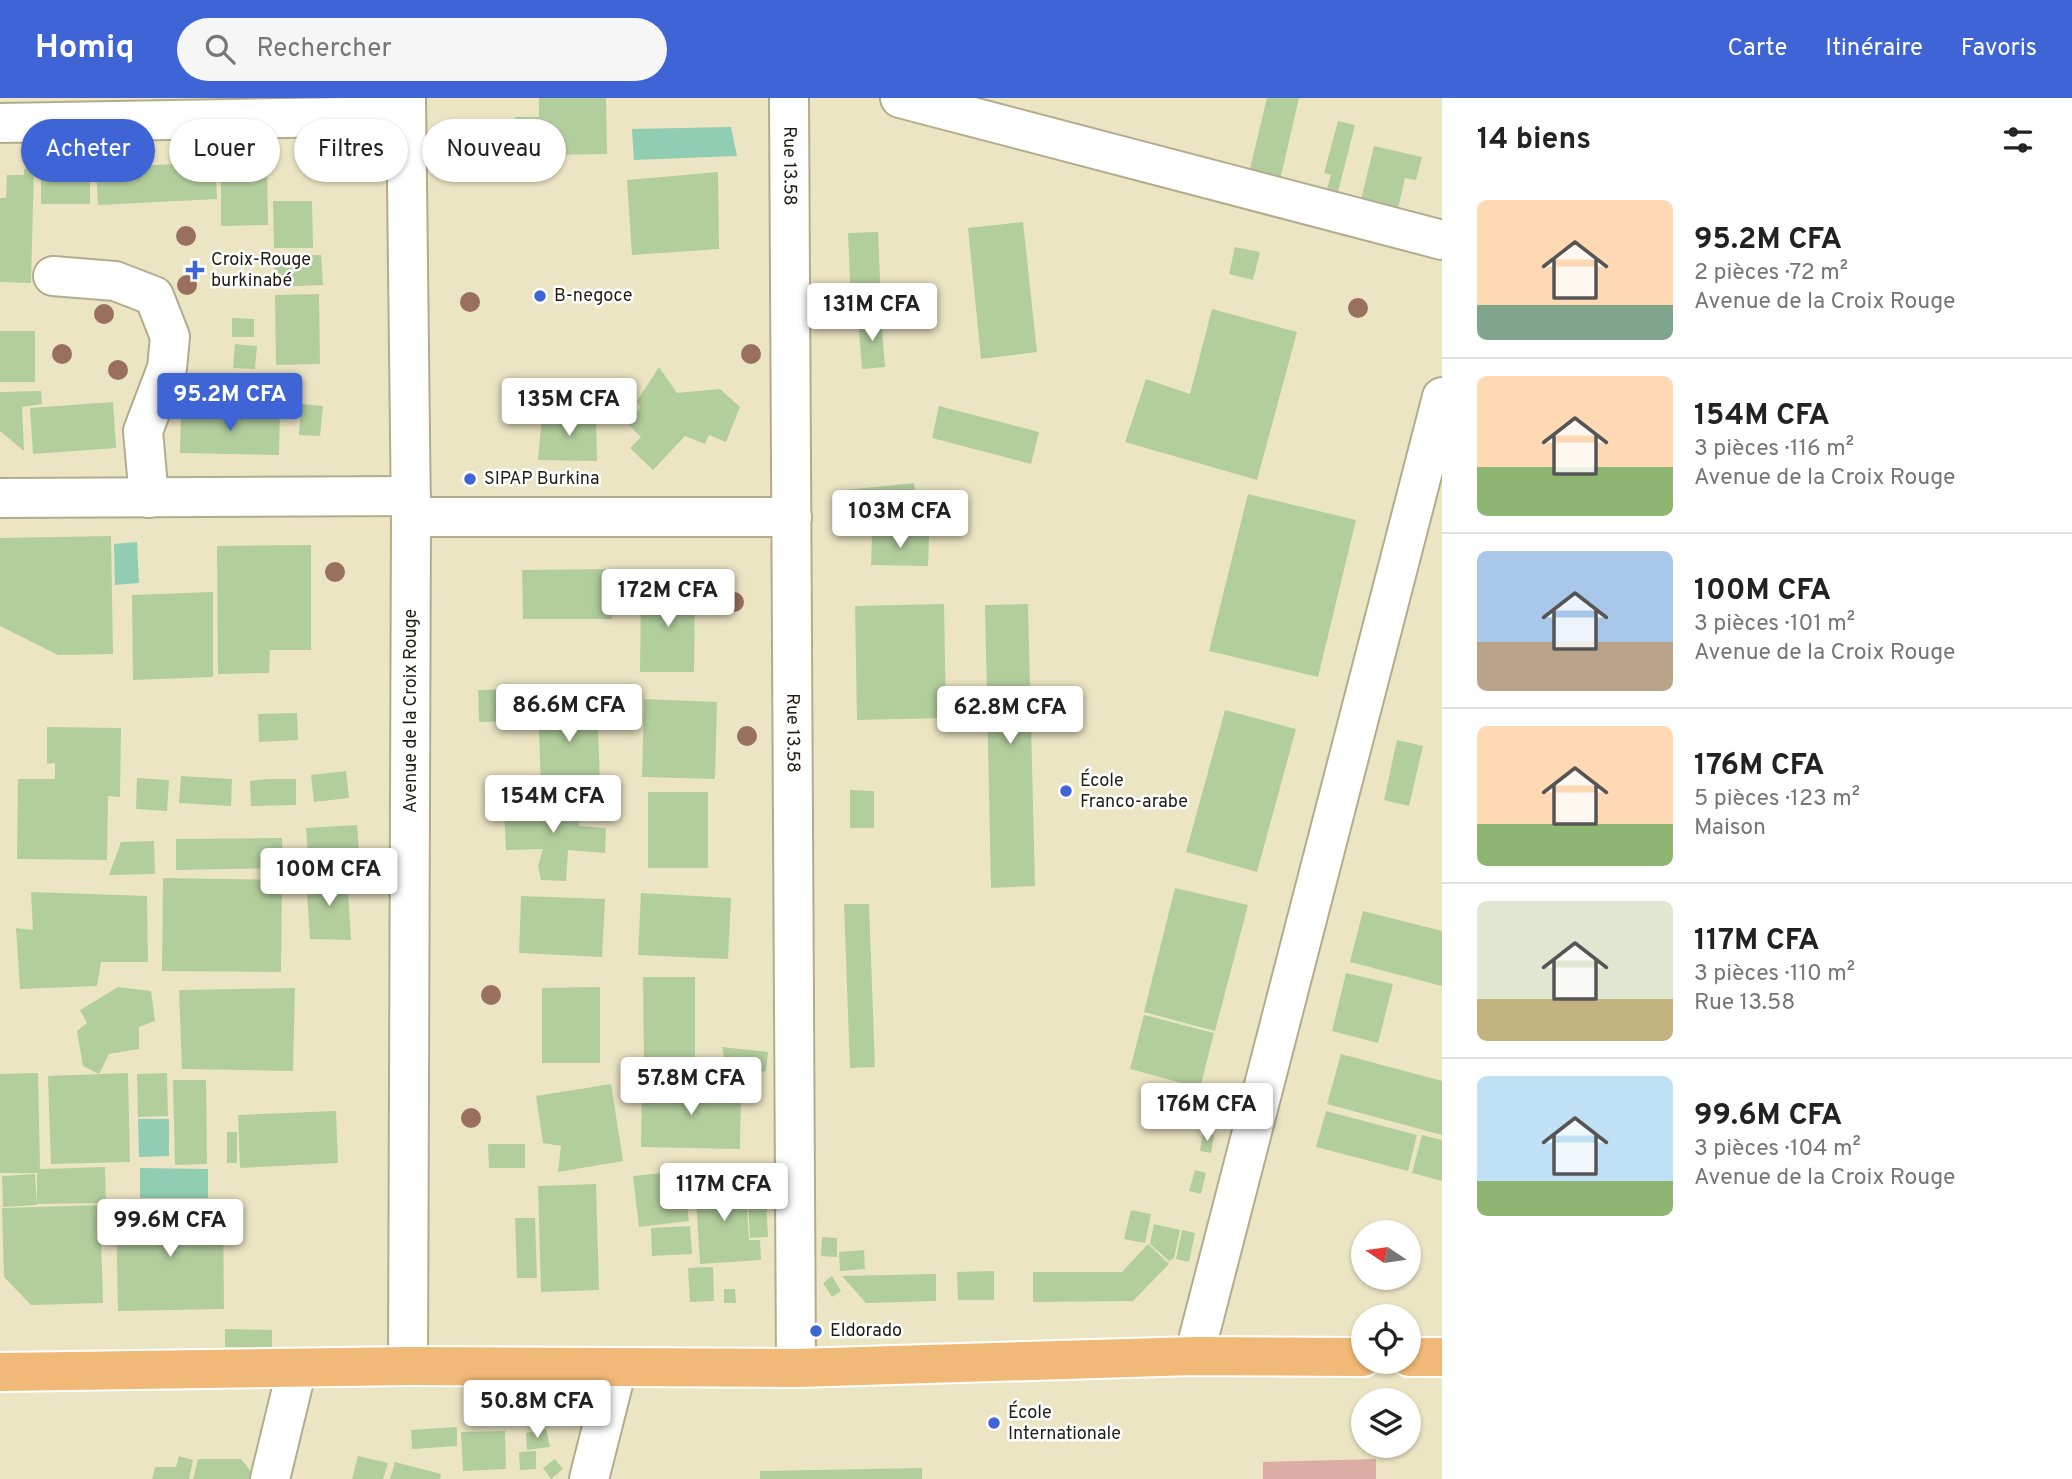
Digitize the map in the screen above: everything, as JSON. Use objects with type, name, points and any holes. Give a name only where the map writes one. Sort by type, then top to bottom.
[{"type":"main road","points":[[0,1372],[408,1366],[796,1368],[1194,1356],[1351,1357]]},
{"type":"main road","points":[[1421,1357],[1442,1357]]},
{"type":"street","name":"Rue 13.58","points":[[789,98],[796,1368]]},
{"type":"street","points":[[900,98],[1442,240]]},
{"type":"street","points":[[0,122],[406,107]]},
{"type":"street","name":"Avenue de la Croix Rouge","points":[[406,107],[411,506],[408,1366]]},
{"type":"street","points":[[52,276],[115,281],[154,296],[170,337],[167,368],[143,431],[149,498]]},
{"type":"street","points":[[1194,1356],[1442,397]]},
{"type":"street","points":[[0,498],[149,498],[792,517]]},
{"type":"street","points":[[270,1479],[297,1368]]},
{"type":"street","points":[[589,1479],[617,1368]]},
{"type":"shaded area","points":[[731,127],[737,156],[634,160],[632,129]]},
{"type":"shaded area","points":[[137,542],[139,583],[115,585],[114,544]]},
{"type":"shaded area","points":[[138,1119],[169,1119],[169,1156],[139,1157]]},
{"type":"shaded area","points":[[140,1168],[208,1169],[208,1198],[140,1198]]},
{"type":"shaded area","points":[[1376,1459],[1376,1479],[1263,1479],[1263,1462]]},
{"type":"building","points":[[539,98],[606,98],[607,154],[566,155],[566,119],[515,119],[539,117]]},
{"type":"building","points":[[1267,98],[1299,98],[1280,180],[1249,173]]},
{"type":"building","points":[[1338,121],[1355,125],[1338,192],[1327,189],[1331,175],[1324,173]]},
{"type":"building","points":[[1374,146],[1422,157],[1416,180],[1405,178],[1397,213],[1360,204]]},
{"type":"building","points":[[169,164],[169,182],[216,182],[217,199],[98,205],[97,182],[155,182],[155,165]]},
{"type":"building","points":[[718,172],[719,249],[632,255],[627,180]]},
{"type":"building","points":[[7,175],[21,175],[21,182],[34,182],[31,283],[0,282],[0,198],[6,198]]},
{"type":"building","points":[[41,182],[90,182],[90,204],[41,204]]},
{"type":"building","points":[[221,182],[267,182],[268,225],[221,226]]},
{"type":"building","points":[[273,201],[312,201],[313,248],[274,248]]},
{"type":"building","points":[[1023,222],[1037,352],[981,359],[968,228]]},
{"type":"building","points":[[878,232],[881,301],[851,302],[848,233]]},
{"type":"building","points":[[1235,247],[1260,252],[1253,280],[1229,274]]},
{"type":"building","points":[[321,255],[323,285],[275,287],[274,256]]},
{"type":"building","points":[[319,294],[320,364],[276,365],[275,295]]},
{"type":"building","points":[[1212,309],[1297,332],[1257,480],[1125,442],[1146,379],[1190,394]]},
{"type":"building","points":[[881,316],[885,367],[862,369],[858,319]]},
{"type":"building","points":[[232,318],[254,319],[254,337],[232,337]]},
{"type":"building","points":[[0,331],[35,331],[35,382],[0,382]]},
{"type":"building","points":[[235,344],[257,346],[255,369],[233,368]]},
{"type":"building","points":[[659,367],[677,393],[720,389],[740,407],[726,442],[709,435],[705,444],[685,436],[653,470],[630,448],[641,437],[626,422],[640,408],[637,401]]},
{"type":"building","points":[[41,391],[42,404],[22,407],[24,451],[0,431],[0,392]]},
{"type":"building","points":[[113,402],[116,448],[33,454],[30,408]]},
{"type":"building","points":[[301,404],[323,406],[320,436],[299,435]]},
{"type":"building","points":[[939,406],[1039,432],[1031,464],[932,438]]},
{"type":"building","points":[[181,410],[280,412],[279,455],[180,453]]},
{"type":"building","points":[[596,414],[597,461],[538,460],[542,416]]},
{"type":"building","points":[[914,483],[918,522],[840,530],[837,491]]},
{"type":"building","points":[[1248,494],[1356,520],[1318,677],[1209,651]]},
{"type":"building","points":[[872,535],[929,536],[928,566],[871,565]]},
{"type":"building","points":[[111,536],[113,654],[58,655],[0,626],[0,538]]},
{"type":"building","points":[[311,545],[311,650],[270,650],[269,673],[218,674],[217,546]]},
{"type":"building","points":[[612,569],[612,619],[523,619],[522,570]]},
{"type":"building","points":[[641,586],[695,586],[694,672],[640,672]]},
{"type":"building","points":[[213,592],[213,677],[133,680],[132,595]]},
{"type":"building","points":[[944,604],[946,718],[857,720],[855,606]]},
{"type":"building","points":[[1028,604],[1035,886],[991,888],[985,605]]},
{"type":"building","points":[[523,689],[524,721],[479,722],[478,690]]},
{"type":"building","points":[[644,699],[717,702],[715,779],[642,777]]},
{"type":"building","points":[[597,703],[600,782],[541,785],[538,706]]},
{"type":"building","points":[[1225,710],[1296,729],[1257,872],[1186,852]]},
{"type":"building","points":[[297,713],[298,740],[259,742],[258,714]]},
{"type":"building","points":[[47,727],[121,728],[120,797],[108,796],[107,860],[17,859],[18,779],[55,779],[55,763],[47,764]]},
{"type":"building","points":[[1397,740],[1423,746],[1409,806],[1384,800]]},
{"type":"building","points":[[346,771],[349,798],[314,802],[311,775]]},
{"type":"building","points":[[181,776],[232,779],[231,806],[179,803]]},
{"type":"building","points":[[137,778],[169,780],[167,811],[136,809]]},
{"type":"building","points":[[296,779],[296,805],[251,806],[250,781]]},
{"type":"building","points":[[553,784],[569,792],[572,808],[580,813],[579,826],[606,828],[605,853],[568,850],[566,881],[541,880],[538,866],[543,849],[506,850],[504,813],[554,811]]},
{"type":"building","points":[[850,790],[874,791],[874,828],[850,828]]},
{"type":"building","points":[[648,792],[708,792],[708,868],[648,868]]},
{"type":"building","points":[[357,825],[360,864],[309,867],[306,828]]},
{"type":"building","points":[[282,838],[283,868],[176,870],[176,839]]},
{"type":"building","points":[[154,841],[155,874],[109,875],[121,842]]},
{"type":"building","points":[[347,876],[351,940],[310,939],[306,879]]},
{"type":"building","points":[[163,878],[282,880],[281,972],[162,971]]},
{"type":"building","points":[[1175,888],[1248,905],[1215,1031],[1144,1012]]},
{"type":"building","points":[[31,892],[147,896],[148,962],[101,962],[97,986],[20,989],[16,928],[33,930]]},
{"type":"building","points":[[641,893],[731,898],[728,959],[638,955]]},
{"type":"building","points":[[521,896],[605,899],[602,957],[519,953]]},
{"type":"building","points":[[844,904],[869,904],[875,1067],[850,1068]]},
{"type":"building","points":[[1363,911],[1442,931],[1442,986],[1350,962]]},
{"type":"building","points":[[1346,973],[1393,984],[1378,1043],[1332,1031]]},
{"type":"building","points":[[643,977],[695,977],[695,1065],[644,1065]]},
{"type":"building","points":[[118,987],[151,991],[155,1021],[139,1027],[139,1049],[109,1054],[99,1074],[83,1066],[77,1031],[87,1023],[80,1010]]},
{"type":"building","points":[[600,987],[600,1063],[542,1063],[542,988]]},
{"type":"building","points":[[295,988],[293,1071],[182,1069],[179,990]]},
{"type":"building","points":[[1144,1015],[1214,1033],[1200,1088],[1130,1069]]},
{"type":"building","points":[[722,1047],[768,1052],[766,1071],[728,1078]]},
{"type":"building","points":[[1341,1054],[1442,1081],[1442,1135],[1327,1104]]},
{"type":"building","points":[[38,1073],[40,1169],[105,1167],[106,1203],[37,1204],[37,1173],[0,1173],[0,1074]]},
{"type":"building","points":[[128,1073],[130,1162],[51,1164],[48,1076]]},
{"type":"building","points":[[167,1073],[168,1116],[138,1117],[137,1074]]},
{"type":"building","points":[[173,1080],[206,1080],[207,1164],[175,1165]]},
{"type":"building","points":[[611,1084],[623,1161],[558,1172],[561,1146],[543,1143],[536,1096]]},
{"type":"building","points":[[642,1085],[741,1087],[740,1149],[641,1147]]},
{"type":"building","points":[[1197,1089],[1210,1093],[1206,1106],[1194,1102]]},
{"type":"building","points":[[336,1111],[338,1163],[240,1168],[238,1115]]},
{"type":"building","points":[[1326,1111],[1417,1135],[1408,1171],[1316,1147]]},
{"type":"building","points":[[227,1132],[237,1132],[237,1163],[227,1163]]},
{"type":"building","points":[[1203,1133],[1214,1135],[1211,1153],[1200,1151]]},
{"type":"building","points":[[1422,1135],[1442,1140],[1442,1181],[1412,1173]]},
{"type":"building","points":[[488,1144],[525,1144],[525,1168],[489,1168]]},
{"type":"building","points":[[1195,1170],[1206,1173],[1201,1194],[1189,1191]]},
{"type":"building","points":[[683,1171],[689,1221],[639,1227],[633,1176]]},
{"type":"building","points":[[35,1174],[37,1205],[3,1207],[2,1176]]},
{"type":"building","points":[[745,1179],[749,1240],[760,1240],[761,1260],[700,1264],[695,1182]]},
{"type":"building","points":[[596,1184],[599,1290],[541,1292],[538,1186]]},
{"type":"building","points":[[766,1201],[768,1237],[750,1238],[748,1202]]},
{"type":"building","points":[[100,1205],[103,1303],[31,1305],[4,1277],[2,1208]]},
{"type":"building","points":[[223,1208],[224,1309],[118,1311],[116,1210]]},
{"type":"building","points":[[1131,1210],[1151,1214],[1145,1243],[1124,1239]]},
{"type":"building","points":[[515,1218],[535,1218],[537,1278],[517,1278]]},
{"type":"building","points":[[1154,1224],[1180,1230],[1174,1258],[1169,1261],[1150,1244]]},
{"type":"building","points":[[690,1226],[692,1254],[652,1256],[651,1228]]},
{"type":"building","points":[[1182,1230],[1195,1233],[1189,1262],[1176,1259]]},
{"type":"building","points":[[822,1237],[837,1238],[837,1257],[821,1256]]},
{"type":"building","points":[[1148,1244],[1169,1264],[1133,1301],[1033,1302],[1033,1272],[1122,1272]]},
{"type":"building","points":[[864,1250],[865,1269],[840,1271],[839,1252]]},
{"type":"building","points":[[713,1267],[714,1301],[690,1302],[688,1268]]},
{"type":"building","points":[[994,1271],[994,1300],[958,1300],[957,1272]]},
{"type":"building","points":[[936,1274],[936,1301],[866,1303],[842,1276]]},
{"type":"building","points":[[832,1276],[841,1291],[832,1297],[823,1283]]},
{"type":"building","points":[[724,1289],[735,1289],[736,1303],[724,1303]]},
{"type":"building","points":[[225,1329],[272,1330],[272,1348],[225,1347]]},
{"type":"building","points":[[457,1427],[457,1446],[412,1449],[411,1430]]},
{"type":"building","points":[[546,1429],[550,1447],[527,1450],[526,1433]]},
{"type":"building","points":[[505,1431],[506,1469],[463,1471],[461,1432]]},
{"type":"building","points":[[536,1451],[536,1469],[520,1470],[519,1452]]},
{"type":"building","points":[[179,1456],[193,1460],[189,1479],[152,1479],[155,1467],[176,1467]]},
{"type":"building","points":[[358,1456],[388,1463],[383,1479],[352,1479]]},
{"type":"building","points":[[198,1459],[241,1459],[257,1479],[193,1479]]},
{"type":"building","points":[[555,1459],[563,1469],[551,1479],[543,1468]]},
{"type":"building","points":[[395,1462],[441,1474],[440,1479],[390,1479]]},
{"type":"building","points":[[922,1468],[922,1479],[760,1479],[760,1471]]},
{"type":"place","name":"Croix-Rouge burkinabé","points":[[195,270]]},
{"type":"place","name":"B-negoce","points":[[540,296]]},
{"type":"place","name":"SIPAP Burkina","points":[[470,479]]},
{"type":"place","name":"École Franco-arabe","points":[[1066,791]]},
{"type":"place","name":"Eldorado","points":[[816,1331]]},
{"type":"place","name":"École Internationale","points":[[994,1423]]}]
